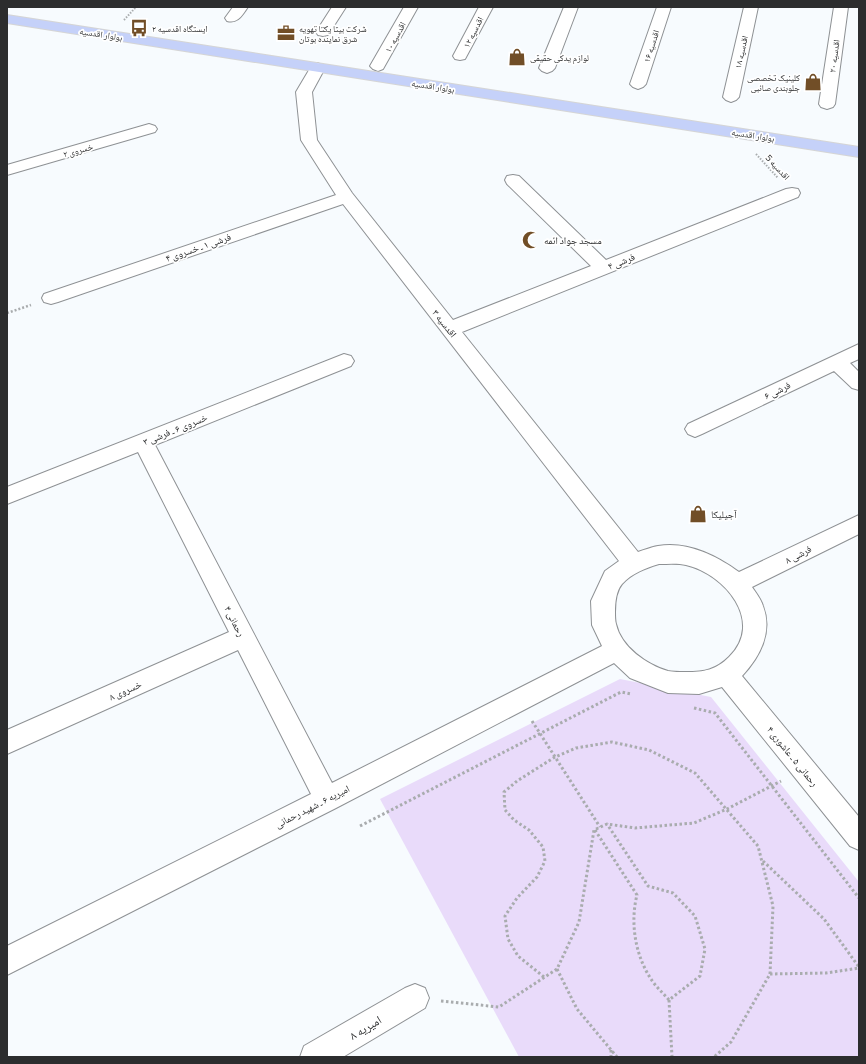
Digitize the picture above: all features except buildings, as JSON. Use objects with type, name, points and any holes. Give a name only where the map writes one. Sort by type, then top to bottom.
[{"type":"main road","name":"بولوار اقدسیه","points":[[7,8],[859,139]]},
{"type":"main road","name":"بولوار اقدسیه","points":[[7,19],[859,152]]},
{"type":"street","points":[[323,32],[339,7]]},
{"type":"street","name":"اقدسیه ۱۰","points":[[378,66],[411,7]]},
{"type":"street","name":"اقدسیه ۱۲","points":[[460,56],[486,7]]},
{"type":"street","points":[[547,68],[571,7]]},
{"type":"street","name":"اقدسیه ۱۶","points":[[638,84],[664,7]]},
{"type":"street","name":"اقدسیه ۱۸","points":[[731,97],[751,7]]},
{"type":"street","name":"اقدسیه ۲۰","points":[[827,104],[841,7]]},
{"type":"street","name":"اقدسیه ۳","points":[[317,68],[304,92],[308,140],[346,197],[633,563]]},
{"type":"street","name":"خسروی ۲","points":[[7,170],[149,129]]},
{"type":"street","points":[[513,180],[603,268]]},
{"type":"street","name":"فرشی ۴","points":[[450,329],[792,193]]},
{"type":"street","name":"فرشی ۱ ـ خسروی ۴","points":[[51,298],[346,197]]},
{"type":"street","name":"فرشی ۶","points":[[695,429],[859,351]]},
{"type":"street","name":"خسروی ۶ ـ فرشی ۳","points":[[7,496],[344,361]]},
{"type":"street","points":[[836,362],[859,383]]},
{"type":"street","name":"رحمانی ۴","points":[[143,442],[327,799]]},
{"type":"street","name":"فرشی ۸","points":[[737,584],[859,524]]},
{"type":"street","points":[[659,555],[687,556],[715,567],[737,584],[752,607],[755,633],[746,656],[727,675],[699,683],[668,682],[639,670],[616,650],[604,626],[603,601],[613,578],[633,563],[659,555]]},
{"type":"street","name":"خسروی ۸","points":[[7,742],[244,637]]},
{"type":"street","name":"امیریه ۶ ـ شهید رحمانی","points":[[7,961],[327,799],[616,650]]},
{"type":"street","name":"رحمانی ۵ ـ عاشوری ۴","points":[[727,675],[859,838]]},
{"type":"street","name":"امیریه ۸","points":[[315,1057],[415,998]]},
{"type":"path","points":[[119,26],[136,7]]},
{"type":"path","name":"اقدسیه 5","points":[[736,132],[792,193]]},
{"type":"path","points":[[360,826],[621,692],[636,695]]},
{"type":"path","points":[[519,700],[600,827]]},
{"type":"path","points":[[686,707],[715,713],[859,898]]},
{"type":"path","points":[[544,978],[518,956],[508,939],[505,916],[517,898],[537,877],[545,861],[543,847],[529,830],[514,820],[505,810],[504,792],[517,781],[555,757],[576,748],[612,742],[649,750],[695,773],[758,846],[773,906],[770,974],[731,1042],[714,1057]]},
{"type":"path","points":[[594,830],[607,824],[635,828],[694,823],[727,810],[803,769]]},
{"type":"path","points":[[607,824],[648,886],[673,893],[694,916],[705,950],[700,976],[669,1000]]},
{"type":"path","points":[[594,830],[637,895],[634,902],[635,941],[649,976],[669,1000],[672,1057]]},
{"type":"path","points":[[415,998],[499,1007],[557,969],[579,922],[594,830]]},
{"type":"path","points":[[762,860],[824,919],[859,967],[826,973],[770,974]]},
{"type":"path","points":[[557,969],[577,1009],[617,1057]]},
{"type":"path","points":[[611,1050],[611,1057]]},
{"type":"shaded area","points":[[620,679],[711,697],[859,882],[859,1057],[519,1057],[380,799]]},
{"type":"place","name":"ایستگاه اقدسیه ۲","points":[[139,28]]},
{"type":"place","name":"شرکت بیتا یکتا تهویه شرق نماینده بوتان","points":[[286,33]]},
{"type":"place","name":"لوازم یدکی حقیقی","points":[[517,57]]},
{"type":"place","name":"کلینیک تخصصی جلوبندی صائبی","points":[[813,82]]},
{"type":"place","name":"مسجد جواد ائمه","points":[[531,240]]},
{"type":"place","name":"آجیلیکا","points":[[698,514]]}]
